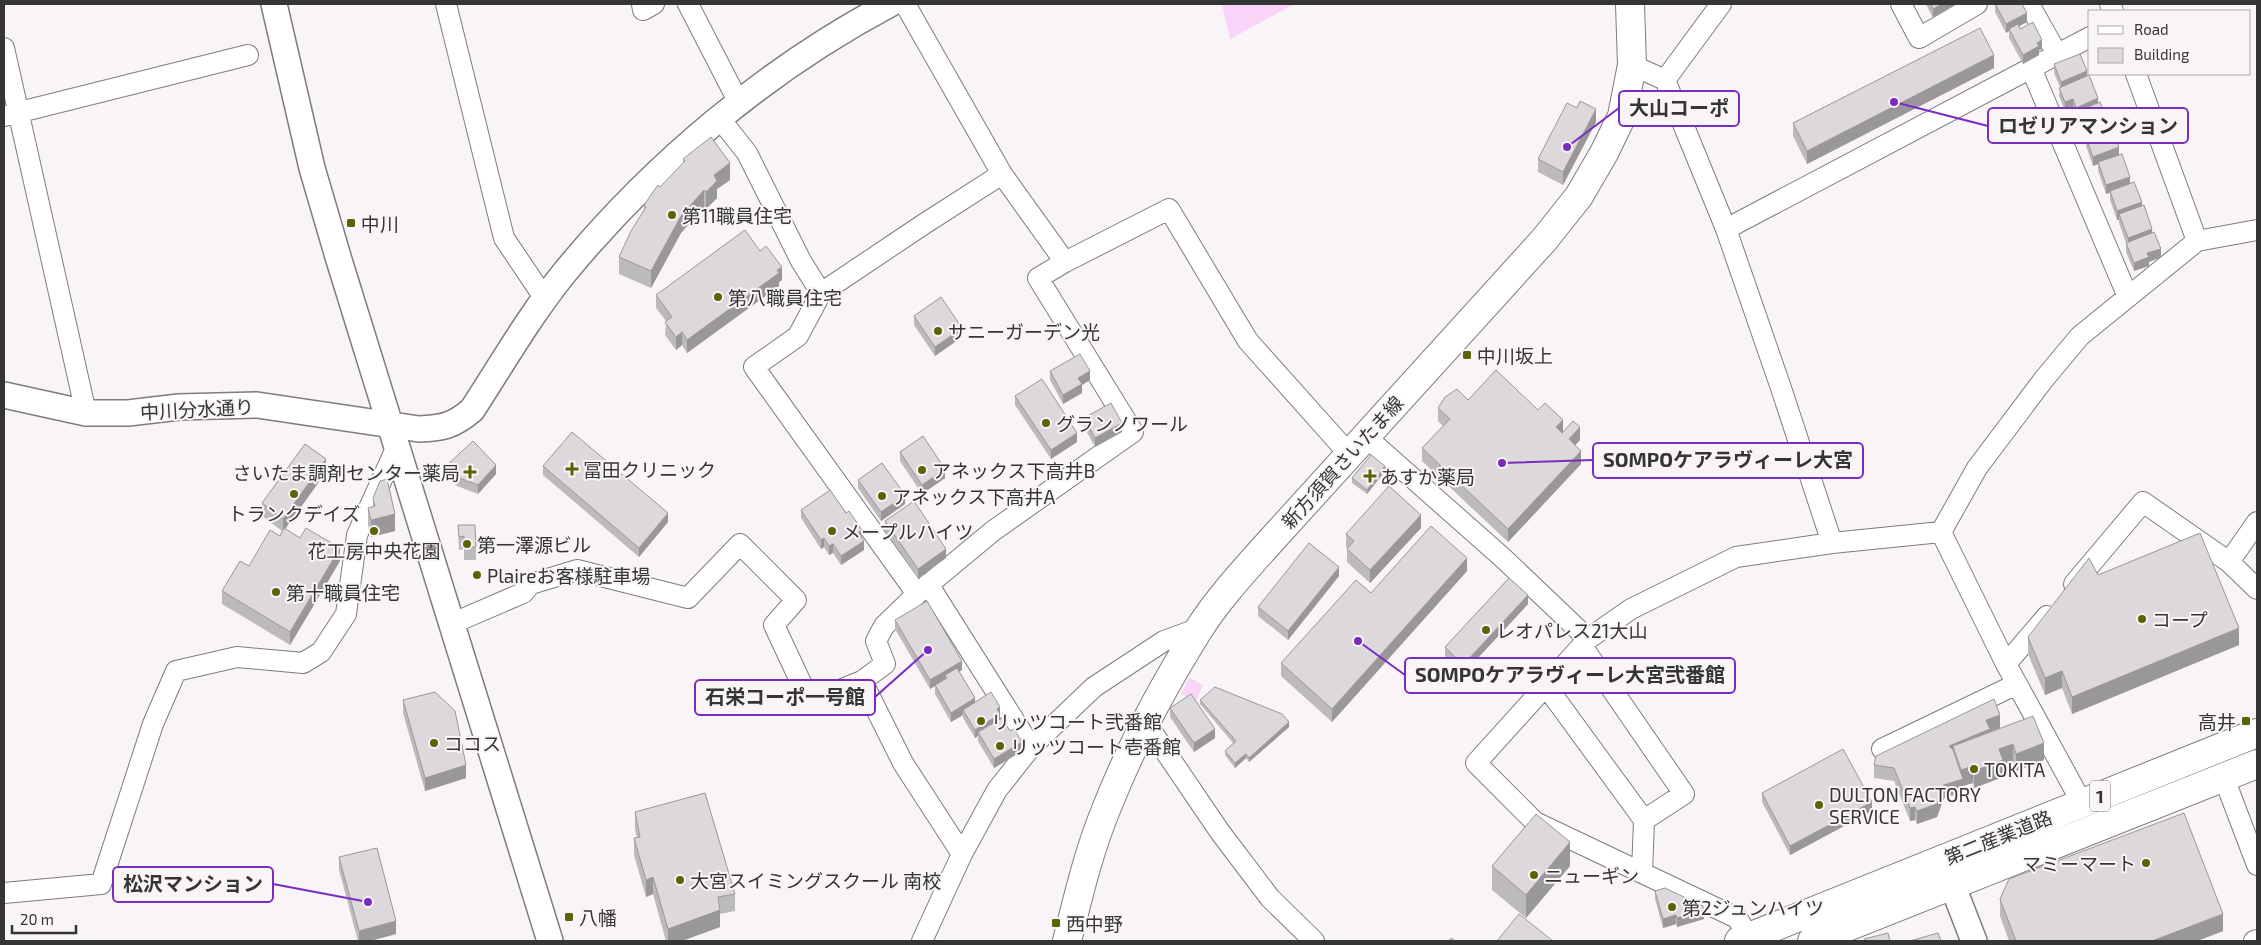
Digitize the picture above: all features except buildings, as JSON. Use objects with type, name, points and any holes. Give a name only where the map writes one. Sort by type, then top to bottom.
[{"type":"main road","name":"新方須賀さいたま線","points":[[1067,941],[1106,808],[1146,723],[1200,628],[1230,588],[1268,544],[1544,240],[1579,196],[1604,153],[1622,116],[1632,65],[1630,4]]},
{"type":"main road","name":"第二産業道路","points":[[1744,939],[2257,733]]},
{"type":"main road","name":"第二産業道路","points":[[1818,940],[2257,764]]},
{"type":"street","points":[[274,4],[312,168],[550,941]]},
{"type":"street","points":[[446,4],[504,238],[545,299]]},
{"type":"street","points":[[642,4],[643,10],[654,4]]},
{"type":"street","points":[[688,4],[739,103]]},
{"type":"street","name":"中川分水通り","points":[[4,395],[86,413],[128,414],[179,407],[257,405],[394,436],[419,429],[441,428],[458,422],[472,410],[545,299],[599,232],[654,175],[739,103],[814,49],[890,4]]},
{"type":"street","points":[[905,4],[1002,174],[1064,262]]},
{"type":"street","points":[[1665,80],[1721,4]]},
{"type":"street","points":[[1901,4],[1919,38],[1977,4]]},
{"type":"street","points":[[2029,4],[2058,54]]},
{"type":"street","points":[[1726,229],[2088,38]]},
{"type":"street","points":[[4,48],[11,114],[86,413]]},
{"type":"street","points":[[11,114],[248,56]]},
{"type":"street","points":[[1632,65],[1665,80],[1726,229],[1832,544]]},
{"type":"street","points":[[2031,68],[2128,297]]},
{"type":"street","points":[[2136,75],[2197,241]]},
{"type":"street","points":[[720,119],[747,153],[801,261],[821,294]]},
{"type":"street","points":[[1002,174],[821,294],[798,336],[754,367],[923,589],[1031,747]]},
{"type":"street","points":[[451,624],[523,593],[530,584],[577,570],[688,598],[740,544],[796,600],[774,625],[810,702],[862,682],[885,664],[876,641],[884,626],[923,589],[993,531],[1133,432],[1038,278],[1064,262],[1169,208],[1248,341],[1357,445],[1503,558],[1585,642],[1684,794],[1644,820]]},
{"type":"street","points":[[1941,532],[1977,468],[2044,379],[2080,336],[2197,241],[2257,230]]},
{"type":"street","points":[[4,893],[101,884],[154,724],[176,671],[237,657],[303,663],[321,652],[346,614],[358,535],[394,436]]},
{"type":"street","points":[[2006,664],[2143,502],[2229,562],[2257,589]]},
{"type":"street","points":[[2229,562],[2257,522]]},
{"type":"street","points":[[1744,939],[1737,918],[1535,822],[1476,764],[1585,642],[1631,609],[1736,557],[1941,532]]},
{"type":"street","points":[[1941,532],[2006,664],[2082,803]]},
{"type":"street","points":[[922,941],[962,854],[997,790],[1031,747],[1094,687],[1164,641],[1200,628]]},
{"type":"street","points":[[862,682],[902,763],[962,854]]},
{"type":"street","points":[[1882,750],[2017,684]]},
{"type":"street","points":[[1546,686],[1644,820],[1642,873]]},
{"type":"street","points":[[1146,723],[1220,832],[1270,898],[1314,941]]},
{"type":"street","points":[[2224,778],[2257,865]]},
{"type":"street","points":[[1943,860],[1974,941]]},
{"type":"shaded area","points":[[1222,4],[1294,4],[1230,39]]},
{"type":"shaded area","points":[[1189,678],[1203,685],[1196,701],[1181,694]]},
{"type":"place","name":"ロゼリアマンション","points":[[1894,102]]},
{"type":"place","name":"大山コーポ","points":[[1567,147]]},
{"type":"place","name":"第11職員住宅","points":[[672,215]]},
{"type":"place","name":"中川","points":[[351,223]]},
{"type":"place","name":"第八職員住宅","points":[[718,297]]},
{"type":"place","name":"サニーガーデン光","points":[[938,331]]},
{"type":"place","name":"中川坂上","points":[[1467,355]]},
{"type":"place","name":"グランノワール","points":[[1046,423]]},
{"type":"place","name":"SOMPOケアラヴィーレ大宮","points":[[1502,463]]},
{"type":"place","name":"冨田クリニック","points":[[572,469]]},
{"type":"place","name":"アネックス下高井B","points":[[922,470]]},
{"type":"place","name":"さいたま調剤センター薬局","points":[[470,472]]},
{"type":"place","name":"あすか薬局","points":[[1370,476]]},
{"type":"place","name":"トランクデイズ","points":[[294,494]]},
{"type":"place","name":"アネックス下高井A","points":[[882,496]]},
{"type":"place","name":"花工房中央花園","points":[[374,531]]},
{"type":"place","name":"メープルハイツ","points":[[832,531]]},
{"type":"place","name":"第一澤源ビル","points":[[467,544]]},
{"type":"place","name":"Plaireお客様駐車場","points":[[477,575]]},
{"type":"place","name":"第十職員住宅","points":[[276,592]]},
{"type":"place","name":"コープ","points":[[2142,619]]},
{"type":"place","name":"レオパレス21大山","points":[[1486,630]]},
{"type":"place","name":"SOMPOケアラヴィーレ大宮弐番館","points":[[1358,641]]},
{"type":"place","name":"石栄コーポ一号館","points":[[928,650]]},
{"type":"place","name":"リッツコート弐番館","points":[[981,721]]},
{"type":"place","name":"高井","points":[[2246,721]]},
{"type":"place","name":"ココス","points":[[434,743]]},
{"type":"place","name":"リッツコート壱番館","points":[[1000,746]]},
{"type":"place","name":"TOKITA","points":[[1974,769]]},
{"type":"place","name":"DULTON FACTORY SERVICE","points":[[1819,805]]},
{"type":"place","name":"マミーマート","points":[[2146,863]]},
{"type":"place","name":"ニューギン","points":[[1534,875]]},
{"type":"place","name":"大宮スイミングスクール 南校","points":[[680,880]]},
{"type":"place","name":"松沢マンション","points":[[368,902]]},
{"type":"place","name":"第2ジュンハイツ","points":[[1672,907]]},
{"type":"place","name":"八幡","points":[[569,917]]},
{"type":"place","name":"西中野","points":[[1056,923]]}]
